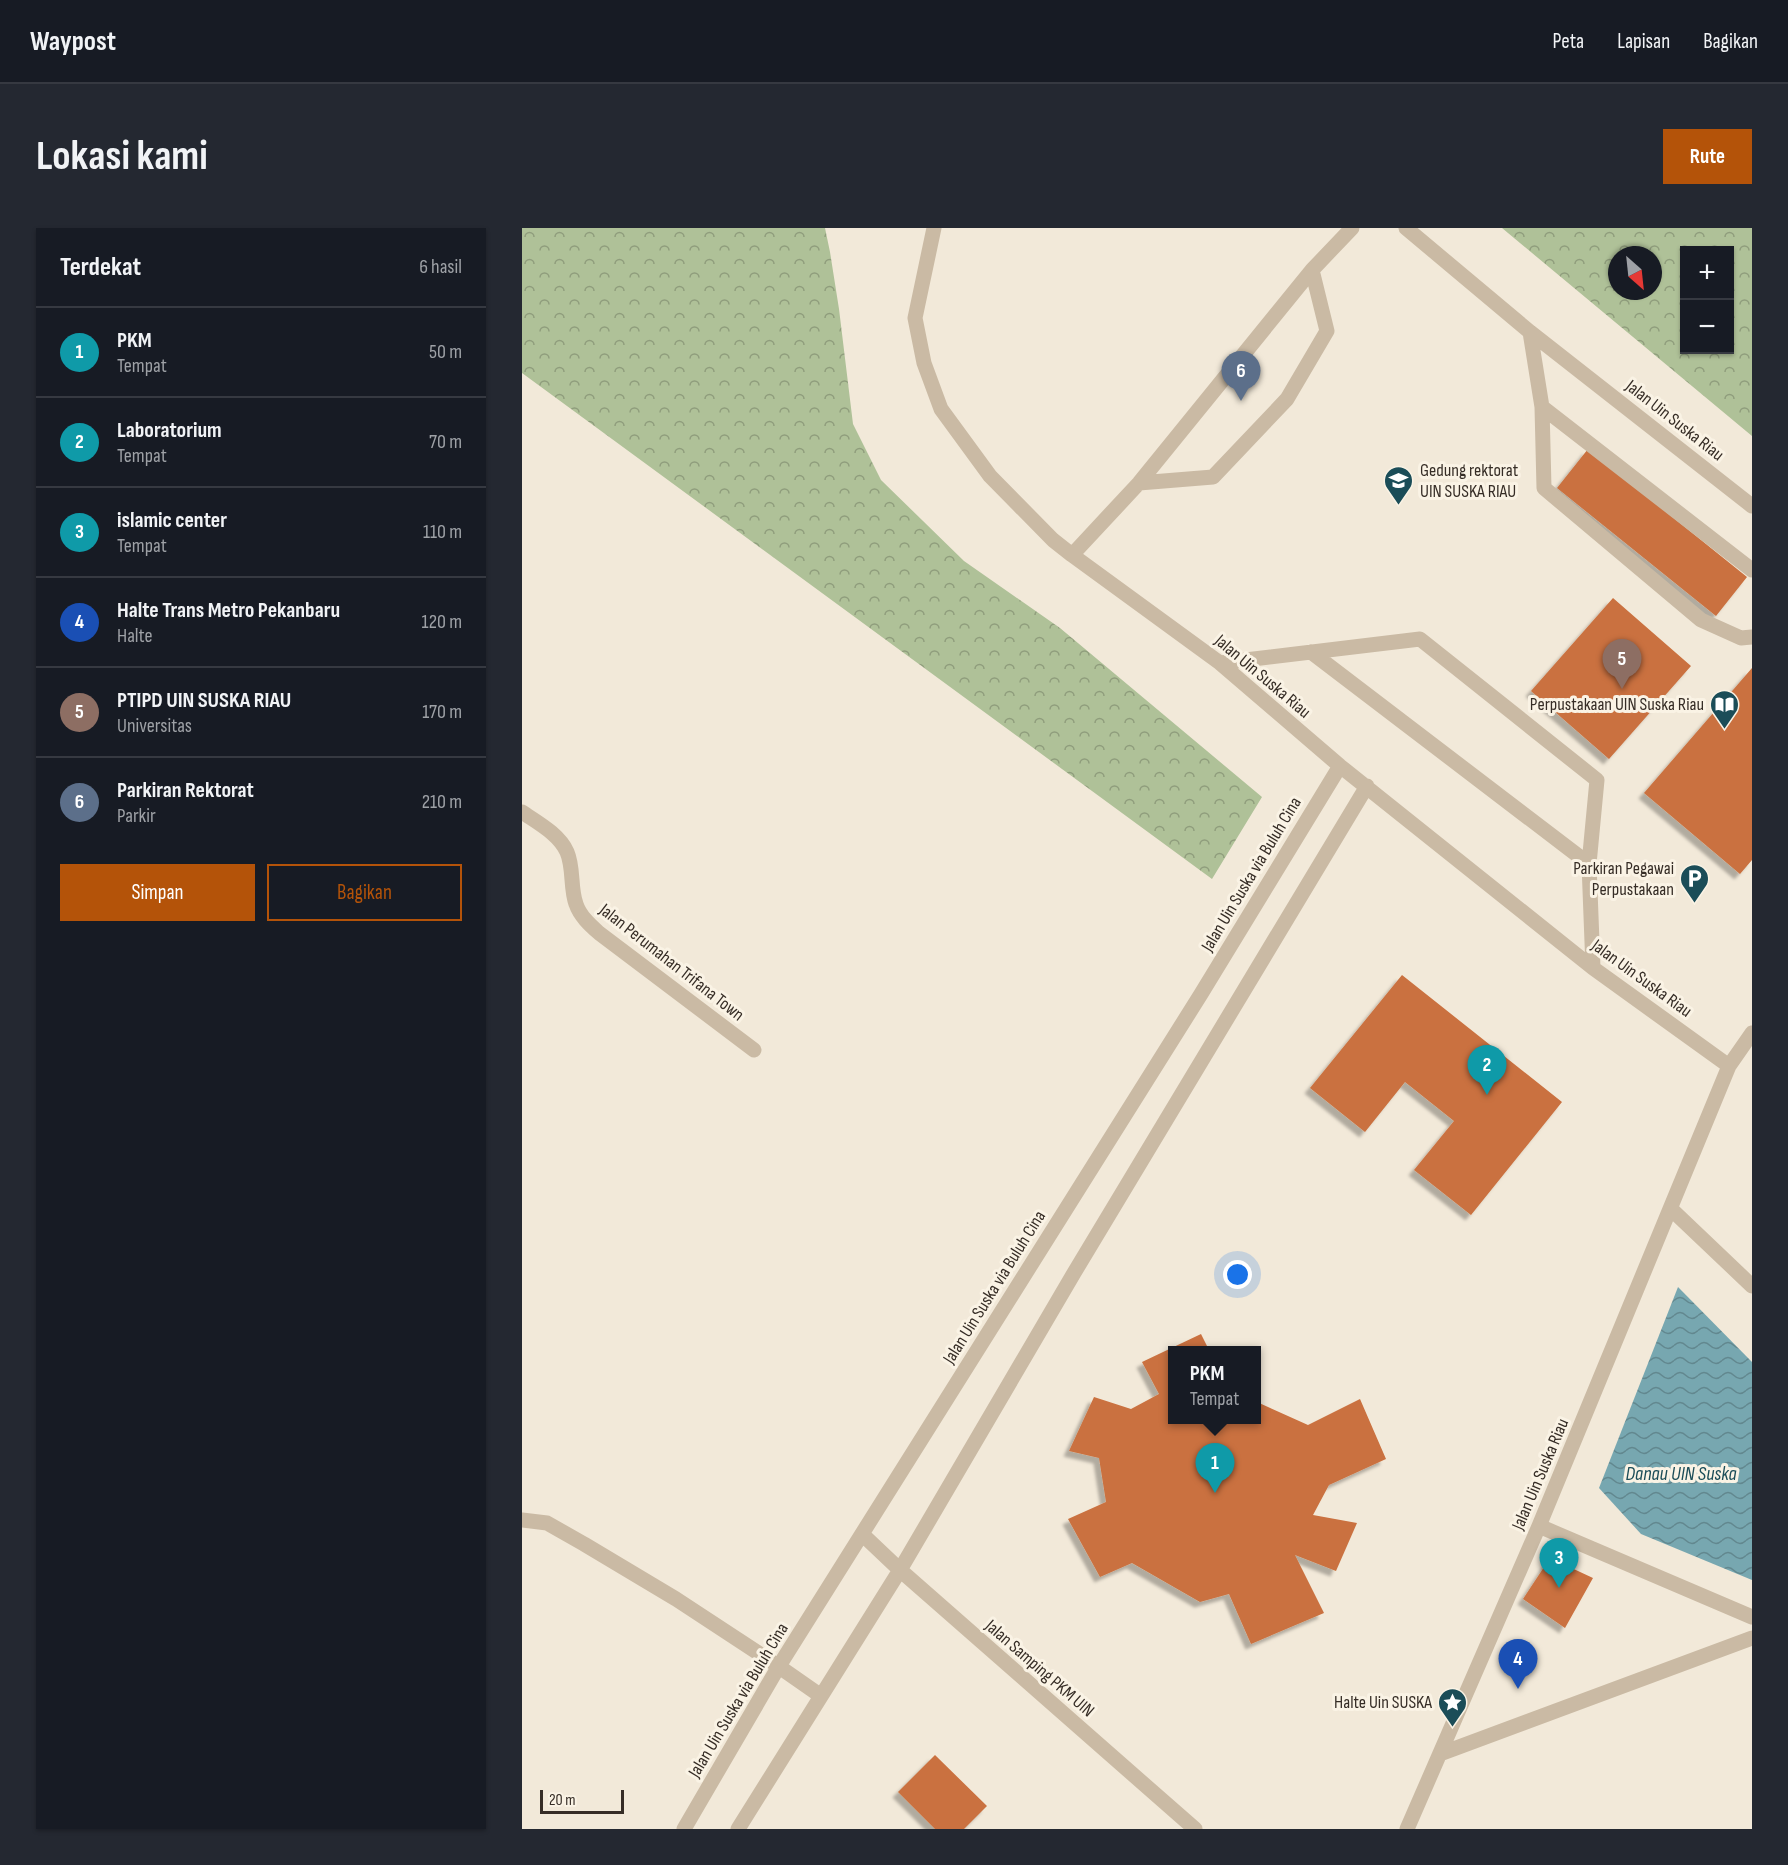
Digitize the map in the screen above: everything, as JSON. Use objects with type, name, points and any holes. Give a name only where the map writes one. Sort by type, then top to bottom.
[{"type":"street","name":"Jalan Uin Suska Riau","points":[[934,228],[915,318],[924,363],[941,409],[990,476],[1053,540],[1220,663],[1340,766],[1593,968],[1729,1066]]},
{"type":"street","points":[[1072,555],[1139,483],[1312,270],[1352,228]]},
{"type":"street","name":"Jalan Uin Suska Riau","points":[[1406,228],[1530,332],[1752,506]]},
{"type":"street","points":[[1139,483],[1213,477],[1287,399],[1327,331],[1312,270]]},
{"type":"street","points":[[1530,332],[1542,407],[1544,488],[1701,620],[1741,638],[1752,637]]},
{"type":"street","points":[[1542,407],[1752,570]]},
{"type":"street","points":[[1220,663],[1420,639],[1597,780],[1589,864],[1593,968]]},
{"type":"street","points":[[1311,652],[1589,864]]},
{"type":"street","name":"Jalan Uin Suska via Buluh Cina","points":[[684,1829],[779,1666],[1201,994],[1340,766]]},
{"type":"street","points":[[738,1829],[900,1570],[1074,1273],[1367,786]]},
{"type":"street","name":"Jalan Perumahan Trifana Town","points":[[522,812],[558,838],[567,853],[572,871],[575,903],[584,918],[598,933],[754,1050]]},
{"type":"street","name":"Jalan Uin Suska Riau","points":[[1407,1829],[1539,1526],[1671,1209],[1702,1128],[1729,1066],[1752,1033]]},
{"type":"street","points":[[1671,1209],[1752,1286]]},
{"type":"street","points":[[522,1520],[547,1522],[585,1544],[676,1599],[821,1696]]},
{"type":"street","points":[[1539,1526],[1752,1617]]},
{"type":"street","name":"Jalan Samping PKM UIN","points":[[862,1534],[1195,1829]]},
{"type":"street","points":[[1440,1754],[1752,1638]]},
{"type":"green space","points":[[522,228],[825,228],[839,309],[853,424],[881,480],[964,561],[1060,628],[1262,797],[1212,879],[522,373]]},
{"type":"green space","points":[[1502,228],[1752,228],[1752,436]]},
{"type":"water","name":"Danau UIN Suska","points":[[1678,1287],[1752,1362],[1752,1580],[1641,1534],[1599,1488]]},
{"type":"building","points":[[1588,449],[1747,577],[1716,616],[1557,488]]},
{"type":"building","points":[[1613,598],[1691,666],[1609,759],[1531,691]]},
{"type":"building","name":"Perpustakaan UIN Suska Riau","points":[[1752,668],[1752,860],[1740,874],[1644,793]]},
{"type":"building","points":[[1402,975],[1562,1102],[1471,1215],[1414,1170],[1454,1121],[1405,1082],[1365,1132],[1310,1088]]},
{"type":"building","points":[[1201,1334],[1207,1346],[1176,1346]]},
{"type":"building","points":[[1168,1350],[1168,1424],[1261,1424],[1261,1404],[1308,1425],[1360,1399],[1386,1459],[1329,1485],[1313,1515],[1357,1523],[1336,1571],[1295,1555],[1324,1613],[1251,1644],[1229,1594],[1200,1602],[1132,1563],[1100,1577],[1068,1519],[1106,1502],[1099,1458],[1069,1451],[1094,1397],[1131,1409],[1159,1394],[1142,1362]]},
{"type":"building","points":[[1550,1558],[1593,1578],[1565,1628],[1523,1599]]},
{"type":"building","points":[[935,1755],[987,1806],[964,1829],[935,1829],[898,1792]]},
{"type":"place","name":"Parkiran Rektorat","points":[[1241,401]]},
{"type":"place","name":"Gedung rektorat UIN SUSKA RIAU","points":[[1399,506]]},
{"type":"place","name":"PTIPD UIN SUSKA RIAU","points":[[1622,689]]},
{"type":"place","name":"Perpustakaan UIN Suska Riau","points":[[1725,730]]},
{"type":"place","name":"Parkiran Pegawai Perpustakaan","points":[[1695,904]]},
{"type":"place","name":"Laboratorium","points":[[1487,1095]]},
{"type":"place","name":"PKM","points":[[1215,1493]]},
{"type":"place","name":"islamic center","points":[[1559,1588]]},
{"type":"place","name":"Halte Trans Metro Pekanbaru","points":[[1518,1689]]},
{"type":"place","name":"Halte Uin SUSKA","points":[[1453,1728]]}]
